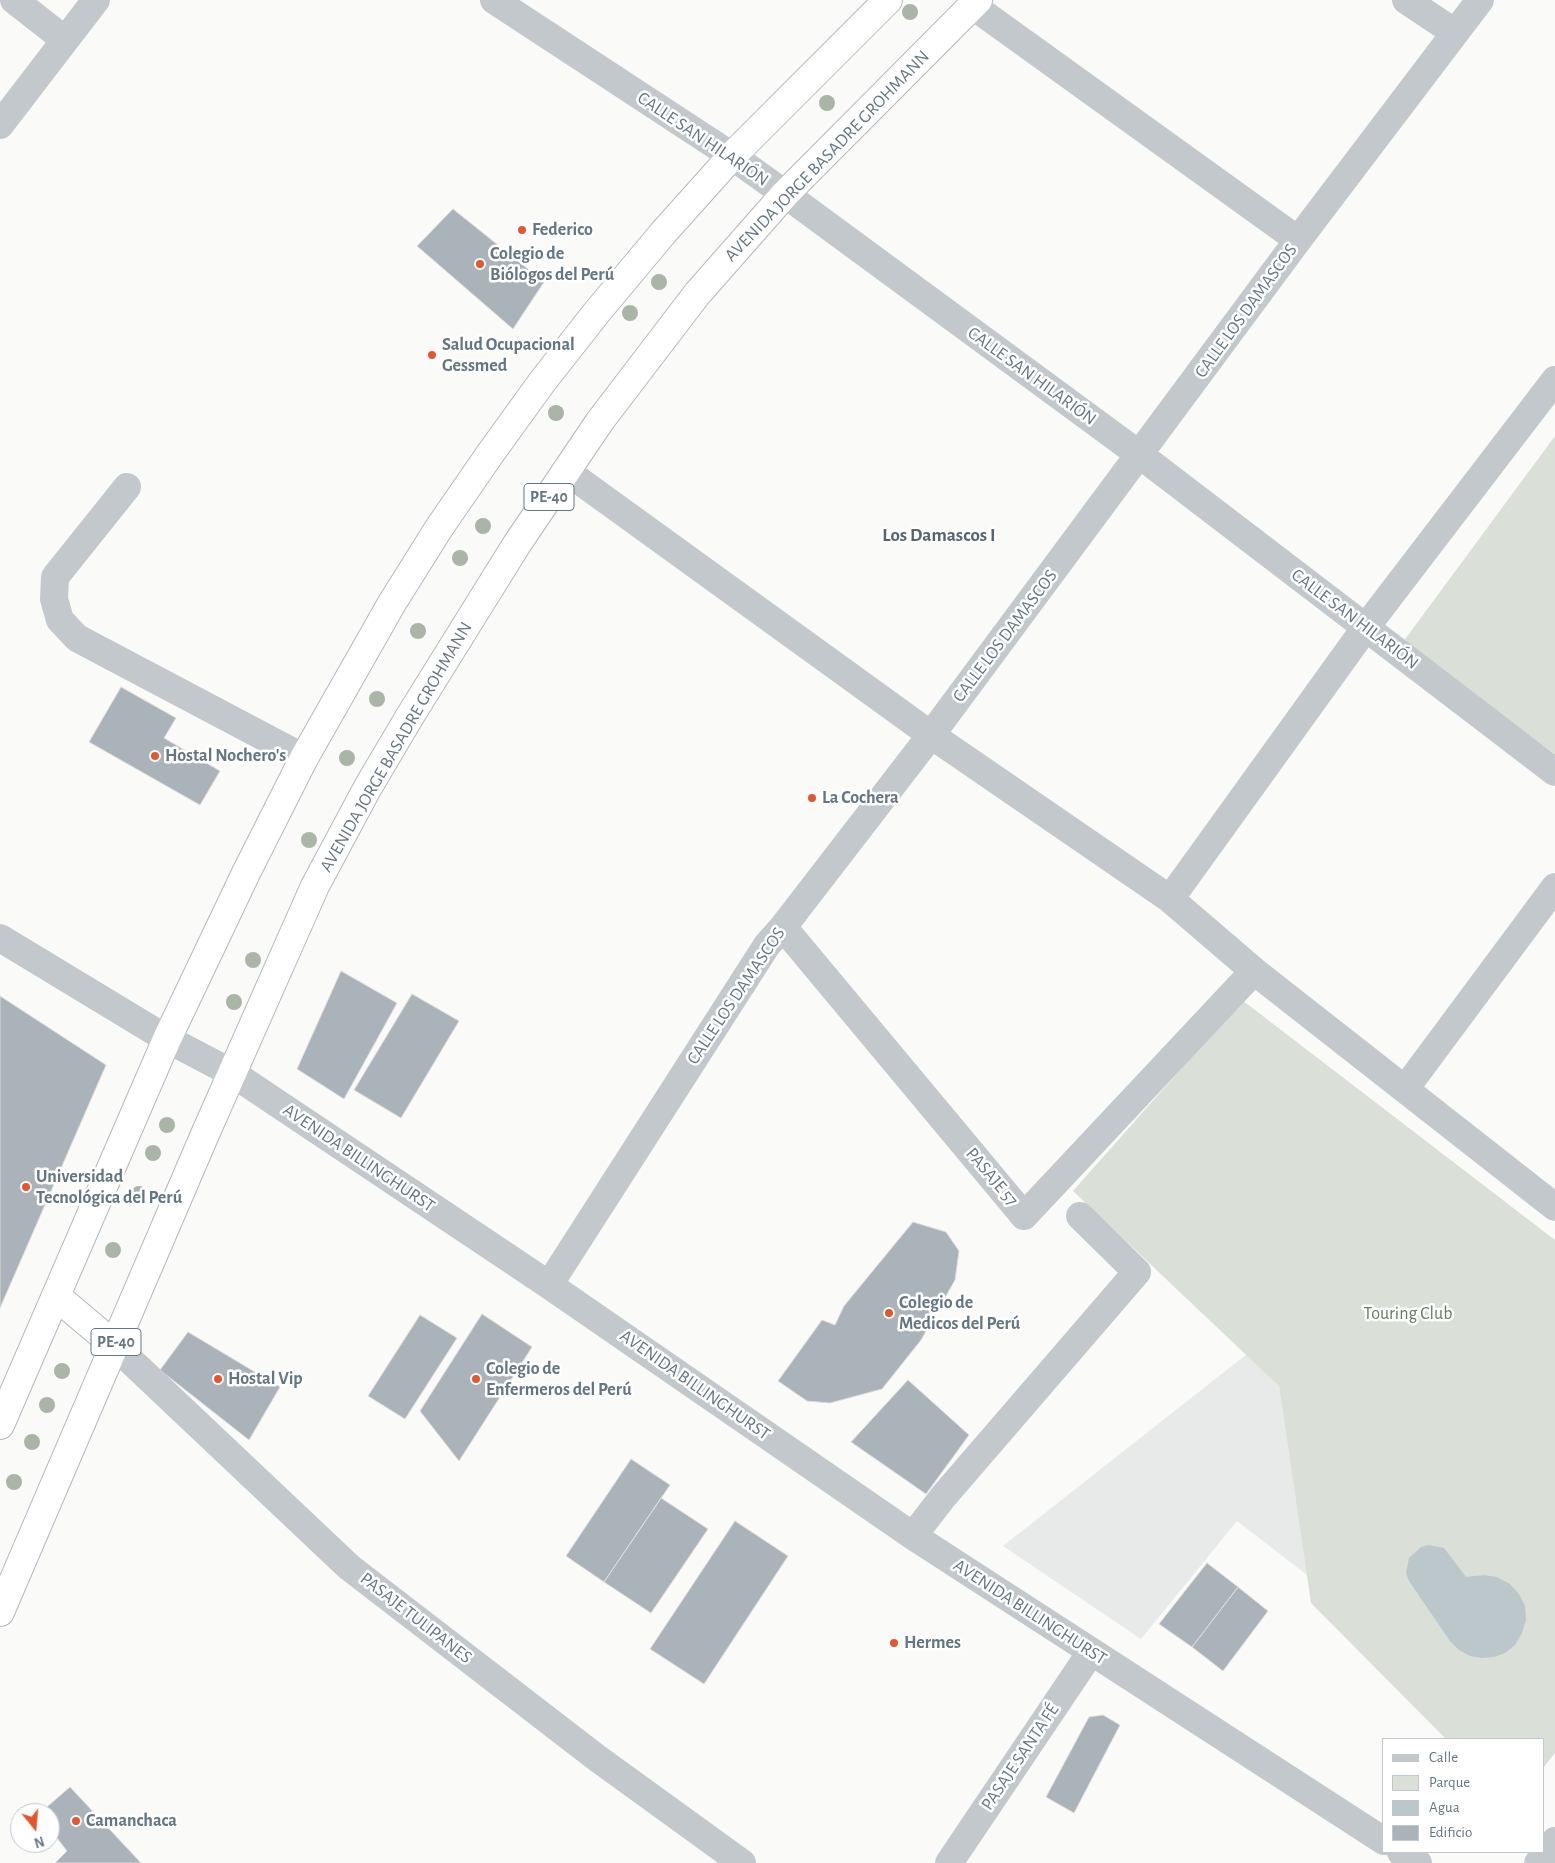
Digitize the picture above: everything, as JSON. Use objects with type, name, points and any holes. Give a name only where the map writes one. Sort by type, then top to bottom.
[{"type":"highway","points":[[0,1425],[167,1039],[246,873],[304,758],[392,603],[490,454],[542,382],[597,312],[663,233],[732,156],[888,0]]},
{"type":"highway","name":"AVENIDA JORGE BASADRE GROHMANN","points":[[0,1612],[232,1073],[315,886],[368,787],[464,628],[605,413],[697,294],[785,194],[976,3]]},
{"type":"highway","points":[[56,1296],[114,1345]]},
{"type":"street","points":[[14,0],[65,40]]},
{"type":"street","points":[[0,126],[96,0]]},
{"type":"street","name":"CALLE SAN HILARIÓN","points":[[494,0],[732,156],[785,194],[1140,456],[1555,772]]},
{"type":"street","points":[[1406,0],[1454,32]]},
{"type":"street","name":"CALLE LOS DAMASCOS","points":[[549,1285],[767,945],[783,927],[931,735],[1140,456],[1298,240],[1480,0]]},
{"type":"street","points":[[976,3],[1298,240]]},
{"type":"street","points":[[1170,899],[1366,627],[1555,380]]},
{"type":"street","points":[[566,471],[931,735],[1170,899],[1254,971],[1555,1207]]},
{"type":"street","points":[[127,487],[55,577],[54,599],[60,620],[77,638],[304,758]]},
{"type":"street","points":[[1405,1089],[1555,887]]},
{"type":"street","name":"PASAJE 57","points":[[783,927],[1024,1216],[1254,971]]},
{"type":"street","name":"AVENIDA BILLINGHURST","points":[[0,938],[167,1039],[232,1073],[549,1285],[913,1536],[1382,1840]]},
{"type":"street","points":[[913,1536],[943,1497],[1137,1272],[1080,1216]]},
{"type":"street","name":"PASAJE TULIPANES","points":[[114,1345],[349,1567],[597,1758],[742,1863]]},
{"type":"street","name":"PASAJE SANTA FÉ","points":[[949,1863],[1091,1652]]},
{"type":"street","points":[[1538,1863],[1555,1841]]},
{"type":"street","points":[[1403,1853],[1418,1863]]},
{"type":"shaded area","points":[[1247,1354],[1279,1386],[1307,1575],[1237,1521],[1141,1639],[1003,1546]]},
{"type":"green space","points":[[1555,436],[1555,754],[1403,642]]},
{"type":"green space","name":"Touring Club","points":[[1242,1000],[1555,1240],[1555,1753],[1545,1766],[1545,1738],[1445,1738],[1311,1603],[1279,1386],[1073,1191]]},
{"type":"water","points":[[1428,1545],[1444,1548],[1466,1577],[1484,1575],[1497,1577],[1510,1584],[1519,1594],[1525,1606],[1526,1620],[1522,1633],[1515,1645],[1505,1653],[1494,1657],[1470,1656],[1459,1650],[1450,1641],[1409,1581],[1406,1573],[1409,1558],[1421,1547]]},
{"type":"building","name":"Colegio de Biólogos del Perú","points":[[453,209],[544,282],[513,329],[417,246]]},
{"type":"building","name":"Hostal Nochero's","points":[[121,687],[176,718],[164,738],[220,771],[200,805],[89,742]]},
{"type":"building","points":[[341,971],[397,1003],[344,1099],[297,1069]]},
{"type":"building","points":[[412,994],[459,1021],[401,1118],[354,1090]]},
{"type":"building","name":"Universidad Tecnológica del Perú","points":[[0,996],[106,1065],[0,1308]]},
{"type":"building","name":"Colegio de Medicos del Perú","points":[[913,1222],[946,1232],[959,1251],[955,1280],[921,1340],[882,1389],[830,1403],[807,1401],[778,1381],[822,1320],[835,1325],[844,1306]]},
{"type":"building","name":"Colegio de Enfermeros del Perú","points":[[482,1314],[532,1347],[459,1461],[420,1411]]},
{"type":"building","points":[[420,1315],[457,1338],[405,1419],[368,1396]]},
{"type":"building","name":"Hostal Vip","points":[[188,1332],[280,1387],[249,1440],[160,1370]]},
{"type":"building","points":[[908,1380],[969,1435],[926,1494],[851,1442]]},
{"type":"building","points":[[631,1459],[670,1485],[604,1582],[566,1556]]},
{"type":"building","points":[[661,1498],[708,1529],[651,1613],[604,1582]]},
{"type":"building","points":[[735,1521],[788,1556],[704,1684],[650,1649]]},
{"type":"building","points":[[1207,1563],[1238,1587],[1192,1647],[1159,1624]]},
{"type":"building","points":[[1238,1587],[1268,1611],[1223,1671],[1192,1647]]},
{"type":"building","points":[[1103,1715],[1120,1725],[1074,1813],[1046,1797],[1089,1717]]},
{"type":"building","name":"Camanchaca","points":[[70,1787],[141,1863],[55,1863],[67,1851],[60,1842],[60,1803],[52,1803]]},
{"type":"place","name":"Federico","points":[[522,230]]},
{"type":"place","name":"Colegio de Biólogos del Perú","points":[[480,264]]},
{"type":"place","name":"Salud Ocupacional Gessmed","points":[[432,355]]},
{"type":"place","name":"Hostal Nochero's","points":[[155,756]]},
{"type":"place","name":"La Cochera","points":[[812,798]]},
{"type":"place","name":"Universidad Tecnológica del Perú","points":[[26,1187]]},
{"type":"place","name":"Colegio de Medicos del Perú","points":[[889,1313]]},
{"type":"place","name":"Hostal Vip","points":[[218,1379]]},
{"type":"place","name":"Colegio de Enfermeros del Perú","points":[[476,1379]]},
{"type":"place","name":"Hermes","points":[[894,1643]]},
{"type":"place","name":"Camanchaca","points":[[76,1821]]},
{"type":"district","name":"Los Damascos I","points":[[939,535]]}]
